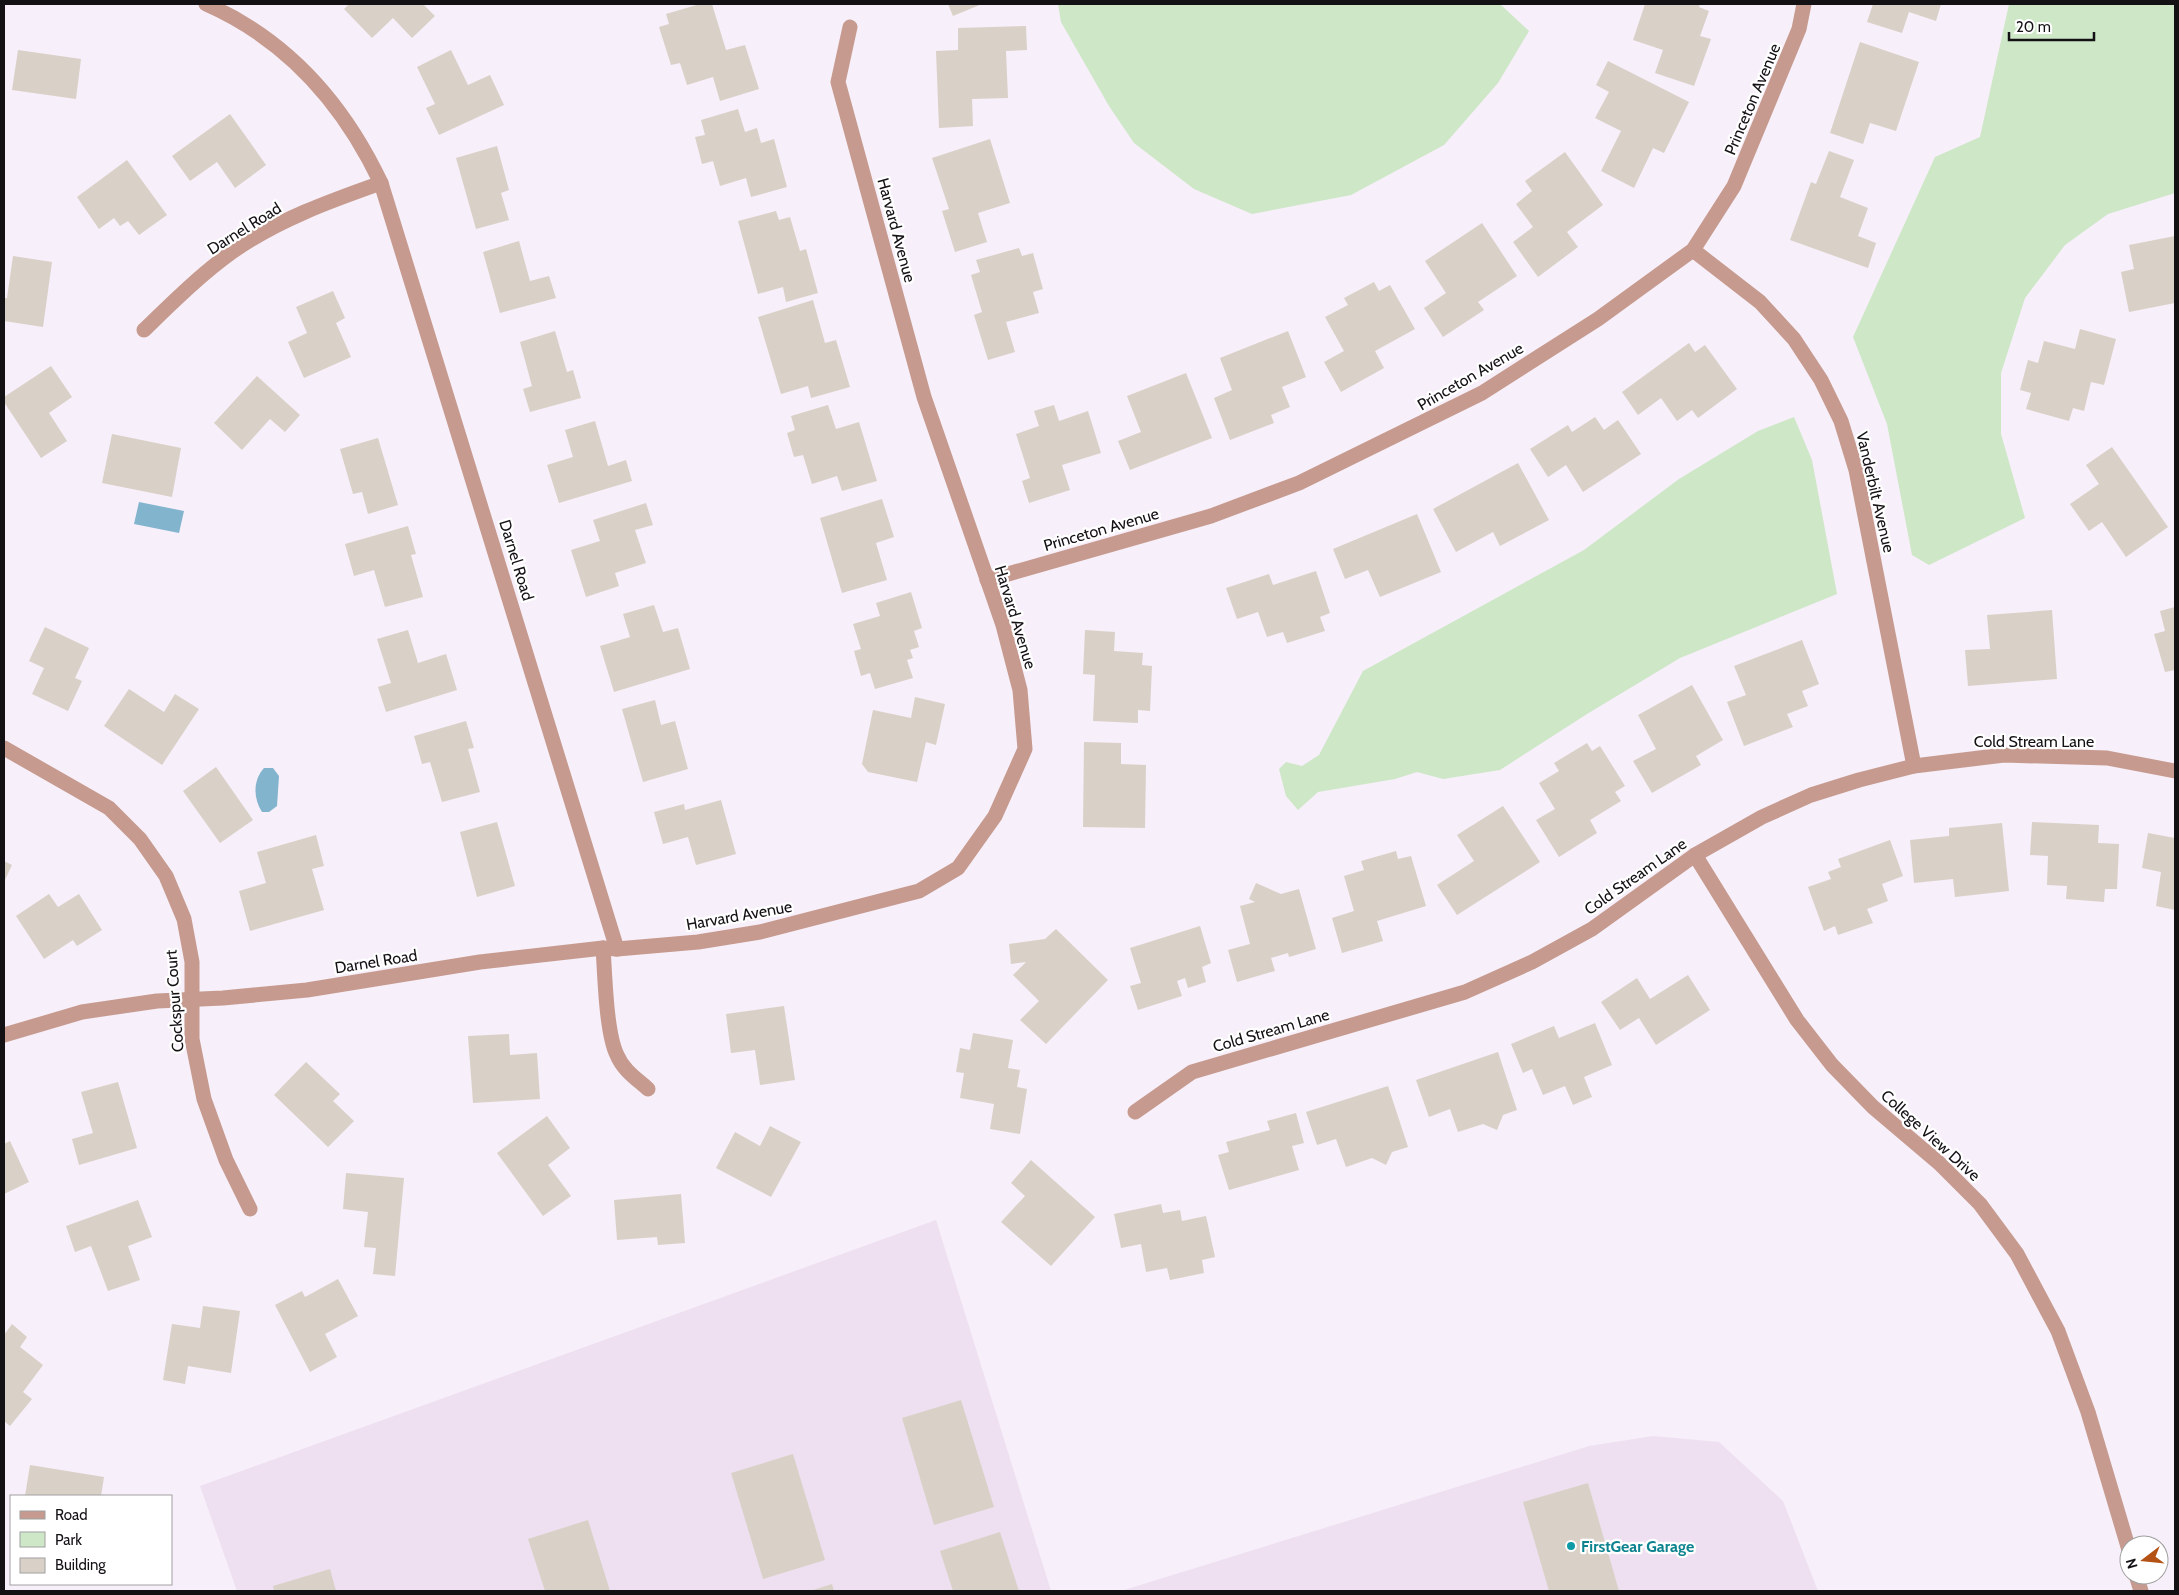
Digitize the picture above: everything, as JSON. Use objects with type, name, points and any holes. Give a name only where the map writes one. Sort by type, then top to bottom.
[{"type":"street","name":"Darnel Road","points":[[206,4],[232,15],[286,53],[331,98],[368,154],[381,183],[610,948],[611,1030],[617,1055],[629,1073],[648,1089]]},
{"type":"street","name":"Princeton Avenue","points":[[987,580],[1211,516],[1299,483],[1482,393],[1598,319],[1693,250],[1734,186],[1799,29],[1804,4]]},
{"type":"street","name":"Harvard Avenue","points":[[610,948],[698,942],[760,932],[919,890],[958,868],[995,816],[1025,749],[1020,690],[1003,625],[924,397],[838,82],[850,26]]},
{"type":"street","name":"Darnel Road","points":[[144,330],[183,292],[233,252],[288,220],[381,183]]},
{"type":"street","name":"Vanderbilt Avenue","points":[[1693,250],[1760,302],[1794,339],[1821,380],[1841,421],[1856,470],[1914,766]]},
{"type":"street","name":"Cockspur Court","points":[[4,748],[109,808],[140,839],[166,876],[184,919],[192,962],[192,1039],[204,1100],[226,1160],[250,1208]]},
{"type":"street","name":"Cold Stream Lane","points":[[1134,1112],[1192,1072],[1465,992],[1532,962],[1592,929],[1695,855],[1762,816],[1811,795],[1858,780],[1914,766],[2004,755],[2107,758],[2175,771]]},
{"type":"street","name":"College View Drive","points":[[1695,855],[1797,1020],[1832,1065],[1872,1107],[1940,1163],[1980,1204],[2017,1254],[2061,1340],[2088,1412],[2125,1535]]},
{"type":"street","name":"Darnel Road","points":[[4,1035],[82,1012],[157,1001],[307,990],[480,962],[610,948]]},
{"type":"shaded area","points":[[936,1220],[1051,1591],[237,1591],[200,1486]]},
{"type":"shaded area","points":[[1653,1436],[1719,1442],[1783,1501],[1818,1591],[1121,1591],[1589,1446]]},
{"type":"green space","points":[[1058,4],[1500,4],[1529,31],[1498,83],[1444,145],[1351,195],[1252,214],[1194,189],[1134,143],[1109,106],[1061,22]]},
{"type":"green space","points":[[2009,4],[2175,4],[2175,193],[2108,214],[2065,245],[2025,298],[2001,373],[2001,434],[2025,518],[1929,565],[1912,555],[1887,424],[1853,337],[1935,157],[1980,137]]},
{"type":"green space","points":[[1794,417],[1812,460],[1837,594],[1680,658],[1587,714],[1500,770],[1443,779],[1417,772],[1395,779],[1318,792],[1298,810],[1286,796],[1279,769],[1286,762],[1302,766],[1319,755],[1363,671],[1584,550],[1679,479],[1758,431]]},
{"type":"water","points":[[139,502],[184,511],[179,533],[134,524]]},
{"type":"water","points":[[264,768],[273,768],[279,776],[277,806],[269,812],[262,812],[256,795],[256,784]]},
{"type":"building","points":[[349,4],[423,4],[435,16],[412,38],[393,18],[372,38],[344,9]]},
{"type":"building","points":[[700,4],[712,4],[726,50],[745,45],[759,89],[720,101],[713,77],[687,85],[680,63],[671,65],[659,27],[669,24],[666,14]]},
{"type":"building","points":[[948,4],[982,4],[953,16]]},
{"type":"building","points":[[1645,4],[1700,4],[1699,7],[1709,11],[1700,36],[1711,39],[1694,86],[1655,73],[1663,50],[1633,40]]},
{"type":"building","points":[[1873,4],[1941,4],[1936,21],[1909,12],[1902,33],[1867,22]]},
{"type":"building","points":[[1026,26],[1027,50],[1006,51],[1008,98],[972,99],[973,126],[939,128],[936,51],[958,50],[958,28]]},
{"type":"building","points":[[1860,42],[1919,62],[1896,131],[1870,123],[1863,144],[1830,133]]},
{"type":"building","points":[[18,50],[81,59],[76,99],[12,90]]},
{"type":"building","points":[[451,50],[468,85],[490,75],[504,105],[439,135],[426,108],[435,104],[417,67]]},
{"type":"building","points":[[1608,61],[1689,102],[1664,153],[1653,148],[1634,188],[1601,171],[1621,131],[1595,118],[1609,92],[1596,85]]},
{"type":"building","points":[[738,109],[745,132],[757,128],[761,143],[774,139],[787,187],[751,197],[746,178],[720,186],[713,161],[702,164],[695,137],[705,135],[701,120]]},
{"type":"building","points":[[230,114],[266,165],[235,188],[217,162],[190,181],[172,156]]},
{"type":"building","points":[[990,139],[1010,203],[978,213],[987,242],[955,252],[942,211],[949,209],[932,158]]},
{"type":"building","points":[[497,146],[509,190],[501,193],[509,220],[476,229],[456,158]]},
{"type":"building","points":[[1829,151],[1854,160],[1840,197],[1868,208],[1858,236],[1876,243],[1868,268],[1790,240],[1811,182],[1816,184]]},
{"type":"building","points":[[1565,152],[1603,205],[1567,232],[1578,247],[1538,277],[1513,242],[1533,227],[1516,204],[1532,191],[1525,181]]},
{"type":"building","points":[[127,160],[167,215],[139,235],[128,221],[120,226],[114,218],[99,229],[77,197]]},
{"type":"building","points":[[776,211],[779,220],[790,217],[800,251],[806,249],[818,293],[786,302],[783,287],[758,294],[738,221]]},
{"type":"building","points":[[1482,223],[1517,276],[1478,302],[1484,310],[1443,337],[1424,308],[1446,293],[1425,261]]},
{"type":"building","points":[[2175,236],[2175,303],[2129,312],[2121,272],[2134,269],[2129,245]]},
{"type":"building","points":[[519,241],[530,281],[549,276],[556,298],[500,313],[483,252]]},
{"type":"building","points":[[1019,248],[1022,256],[1033,253],[1043,289],[1033,292],[1039,313],[1006,322],[1015,352],[988,360],[974,315],[982,312],[971,275],[980,272],[976,260]]},
{"type":"building","points":[[13,256],[52,262],[43,327],[4,321],[4,298],[7,298]]},
{"type":"building","points":[[1374,282],[1379,291],[1390,285],[1415,329],[1375,351],[1384,368],[1341,392],[1324,362],[1344,351],[1325,317],[1348,305],[1344,298]]},
{"type":"building","points":[[333,291],[345,318],[336,323],[351,357],[304,378],[288,342],[307,333],[296,307]]},
{"type":"building","points":[[813,300],[825,343],[836,340],[850,387],[811,398],[808,386],[781,394],[758,317]]},
{"type":"building","points":[[2080,329],[2116,339],[2104,385],[2091,382],[2084,411],[2073,408],[2069,421],[2026,409],[2031,393],[2020,390],[2028,360],[2038,363],[2044,341],[2075,349]]},
{"type":"building","points":[[555,331],[567,372],[573,370],[581,398],[530,412],[523,389],[532,386],[520,342]]},
{"type":"building","points":[[1288,331],[1306,377],[1282,387],[1290,407],[1271,415],[1274,423],[1230,440],[1214,398],[1232,390],[1220,358]]},
{"type":"building","points":[[1689,343],[1695,352],[1705,345],[1737,389],[1698,418],[1692,410],[1677,421],[1661,398],[1638,415],[1622,392]]},
{"type":"building","points":[[51,366],[72,397],[49,413],[67,441],[41,458],[4,402],[4,397]]},
{"type":"building","points":[[1186,373],[1212,438],[1130,470],[1118,441],[1141,432],[1127,396]]},
{"type":"building","points":[[257,376],[300,415],[285,432],[270,419],[242,450],[214,423]]},
{"type":"building","points":[[828,405],[836,429],[859,422],[877,481],[842,491],[837,476],[812,484],[803,455],[794,457],[787,433],[795,430],[791,416]]},
{"type":"building","points":[[1054,405],[1059,421],[1088,411],[1101,453],[1062,465],[1070,490],[1029,503],[1022,481],[1030,478],[1016,434],[1039,426],[1034,411]]},
{"type":"building","points":[[1595,417],[1604,430],[1618,420],[1641,454],[1583,492],[1566,465],[1548,477],[1530,449],[1568,425],[1572,432]]},
{"type":"building","points":[[595,421],[608,466],[626,460],[632,481],[559,503],[547,465],[573,457],[565,430]]},
{"type":"building","points":[[112,434],[181,448],[172,497],[102,483]]},
{"type":"building","points":[[378,438],[398,505],[368,514],[362,492],[353,494],[340,449]]},
{"type":"building","points":[[2112,447],[2168,527],[2126,557],[2102,522],[2089,531],[2070,504],[2099,484],[2086,465]]},
{"type":"building","points":[[1518,463],[1549,520],[1500,546],[1493,532],[1456,552],[1433,509]]},
{"type":"building","points":[[882,499],[894,537],[876,543],[887,580],[842,593],[820,518]]},
{"type":"building","points":[[646,503],[653,525],[635,530],[646,563],[615,573],[619,586],[586,597],[571,550],[600,541],[593,520]]},
{"type":"building","points":[[1417,514],[1441,572],[1380,597],[1368,570],[1345,579],[1333,549]]},
{"type":"building","points":[[408,526],[416,554],[411,555],[423,597],[385,607],[374,570],[354,576],[345,544]]},
{"type":"building","points":[[1316,571],[1330,613],[1320,617],[1325,631],[1287,643],[1283,632],[1267,637],[1258,612],[1237,619],[1226,588],[1269,574],[1273,585]]},
{"type":"building","points":[[911,592],[922,628],[914,631],[919,647],[910,650],[913,658],[907,660],[913,678],[875,689],[870,673],[861,676],[854,651],[861,649],[853,624],[880,616],[876,603]]},
{"type":"building","points":[[654,605],[663,632],[678,628],[690,669],[614,692],[600,646],[630,637],[623,614]]},
{"type":"building","points":[[2175,607],[2175,670],[2165,672],[2154,634],[2165,631],[2160,611]]},
{"type":"building","points":[[2052,610],[2057,679],[1968,686],[1965,650],[1990,649],[1987,615]]},
{"type":"building","points":[[45,627],[89,648],[75,678],[82,681],[68,711],[32,694],[44,668],[29,661]]},
{"type":"building","points":[[408,630],[418,663],[446,654],[457,690],[386,712],[378,687],[391,683],[377,639]]},
{"type":"building","points":[[1085,630],[1115,632],[1114,651],[1143,653],[1142,665],[1152,666],[1150,711],[1138,710],[1138,723],[1093,721],[1095,675],[1083,674]]},
{"type":"building","points":[[1802,640],[1819,684],[1802,691],[1808,706],[1787,714],[1793,727],[1744,746],[1727,702],[1746,695],[1734,666]]},
{"type":"building","points":[[1692,685],[1723,740],[1696,756],[1701,765],[1652,793],[1633,761],[1656,749],[1638,715]]},
{"type":"building","points":[[129,689],[164,712],[175,694],[199,709],[162,765],[104,726]]},
{"type":"building","points":[[915,697],[945,704],[936,745],[926,742],[917,782],[868,772],[862,764],[873,710],[911,718]]},
{"type":"building","points":[[655,700],[661,725],[675,721],[688,769],[643,782],[622,709]]},
{"type":"building","points":[[466,721],[474,748],[468,749],[480,792],[442,802],[430,762],[422,764],[414,736]]},
{"type":"building","points":[[1084,742],[1121,743],[1121,764],[1146,765],[1145,828],[1083,827]]},
{"type":"building","points":[[1587,743],[1592,751],[1600,746],[1625,786],[1615,792],[1621,801],[1590,820],[1597,833],[1559,857],[1536,820],[1555,809],[1539,783],[1559,771],[1554,763]]},
{"type":"building","points":[[216,767],[253,820],[220,843],[183,791]]},
{"type":"building","points":[[721,800],[736,854],[696,865],[688,837],[663,844],[654,812],[684,804],[685,810]]},
{"type":"building","points":[[1503,806],[1540,862],[1457,915],[1437,885],[1474,861],[1457,835]]},
{"type":"building","points":[[497,822],[515,886],[477,897],[460,832]]},
{"type":"building","points":[[2032,822],[2099,825],[2098,843],[2119,844],[2117,889],[2105,889],[2104,902],[2066,899],[2067,886],[2047,885],[2048,856],[2030,855]]},
{"type":"building","points":[[2002,823],[2009,891],[1955,897],[1953,879],[1914,883],[1910,840],[1949,836],[1949,828]]},
{"type":"building","points":[[2148,833],[2175,838],[2175,910],[2156,906],[2161,872],[2142,868]]},
{"type":"building","points":[[316,835],[324,866],[312,869],[324,910],[250,931],[239,891],[266,883],[257,852]]},
{"type":"building","points":[[1890,840],[1903,876],[1882,884],[1888,901],[1867,909],[1873,923],[1838,935],[1835,926],[1824,931],[1808,887],[1831,879],[1828,872],[1841,867],[1838,859]]},
{"type":"building","points":[[1396,851],[1398,859],[1411,856],[1426,906],[1377,921],[1383,941],[1342,953],[1332,918],[1354,911],[1344,876],[1364,870],[1361,861]]},
{"type":"building","points":[[4,861],[12,865],[4,882]]},
{"type":"building","points":[[1256,883],[1281,894],[1299,889],[1316,949],[1289,957],[1288,953],[1271,958],[1275,971],[1237,982],[1228,950],[1250,944],[1240,906],[1255,902],[1249,899]]},
{"type":"building","points":[[49,894],[58,907],[79,894],[102,930],[77,946],[73,940],[44,959],[16,916]]},
{"type":"building","points":[[1200,926],[1211,963],[1202,967],[1206,982],[1188,988],[1185,978],[1177,981],[1182,996],[1138,1010],[1130,986],[1141,983],[1130,948]]},
{"type":"building","points":[[1056,929],[1108,980],[1046,1044],[1020,1020],[1039,1001],[1013,975],[1026,962],[1011,964],[1009,944],[1045,939]]},
{"type":"building","points":[[1688,975],[1710,1010],[1656,1045],[1639,1018],[1620,1030],[1601,1002],[1637,978],[1650,999]]},
{"type":"building","points":[[784,1006],[795,1080],[760,1085],[755,1050],[731,1053],[726,1014]]},
{"type":"building","points":[[1595,1023],[1612,1065],[1584,1077],[1592,1097],[1573,1105],[1565,1086],[1543,1095],[1532,1069],[1523,1073],[1511,1044],[1554,1026],[1559,1038]]},
{"type":"building","points":[[973,1033],[1013,1040],[1008,1068],[1020,1070],[1017,1087],[1027,1089],[1020,1134],[990,1129],[994,1104],[960,1098],[964,1073],[956,1072],[960,1048],[970,1050]]},
{"type":"building","points":[[509,1034],[510,1055],[537,1053],[540,1099],[473,1103],[468,1036]]},
{"type":"building","points":[[1498,1052],[1517,1110],[1503,1115],[1497,1130],[1483,1124],[1458,1132],[1450,1109],[1429,1117],[1416,1080]]},
{"type":"building","points":[[306,1062],[340,1094],[333,1101],[354,1121],[328,1147],[274,1095]]},
{"type":"building","points":[[118,1082],[137,1148],[79,1165],[72,1139],[93,1133],[81,1092]]},
{"type":"building","points":[[1388,1086],[1408,1147],[1392,1152],[1386,1165],[1372,1158],[1346,1167],[1336,1139],[1317,1145],[1306,1112]]},
{"type":"building","points":[[1296,1113],[1304,1143],[1292,1146],[1299,1170],[1229,1190],[1218,1155],[1229,1152],[1226,1142],[1270,1130],[1267,1121]]},
{"type":"building","points":[[547,1116],[570,1148],[548,1165],[571,1196],[543,1216],[497,1153]]},
{"type":"building","points":[[770,1126],[801,1142],[771,1197],[716,1168],[735,1132],[760,1146]]},
{"type":"building","points":[[10,1141],[29,1182],[4,1194],[4,1144]]},
{"type":"building","points":[[1031,1160],[1095,1217],[1051,1266],[1001,1222],[1025,1196],[1011,1183]]},
{"type":"building","points":[[346,1173],[404,1178],[395,1276],[373,1274],[376,1248],[364,1247],[368,1212],[343,1209]]},
{"type":"building","points":[[681,1194],[685,1243],[658,1245],[657,1237],[617,1240],[614,1200]]},
{"type":"building","points":[[138,1200],[152,1237],[128,1246],[140,1280],[108,1291],[91,1246],[75,1252],[66,1226]]},
{"type":"building","points":[[1161,1204],[1163,1213],[1180,1210],[1182,1221],[1206,1216],[1215,1257],[1202,1260],[1204,1273],[1170,1280],[1167,1268],[1146,1272],[1141,1244],[1121,1248],[1114,1214]]},
{"type":"building","points":[[338,1279],[358,1316],[325,1334],[337,1357],[310,1372],[275,1305],[302,1291],[305,1297]]},
{"type":"building","points":[[203,1306],[240,1311],[231,1373],[188,1366],[185,1384],[163,1380],[172,1324],[200,1328]]},
{"type":"building","points":[[12,1324],[27,1337],[20,1347],[43,1365],[23,1392],[32,1399],[10,1426],[4,1421],[4,1335]]},
{"type":"building","points":[[961,1400],[994,1507],[934,1525],[902,1418]]},
{"type":"building","points":[[793,1454],[825,1560],[763,1579],[731,1473]]},
{"type":"building","points":[[30,1465],[104,1477],[101,1495],[25,1495]]},
{"type":"building","name":"FirstGear Garage","points":[[1588,1483],[1619,1591],[1549,1591],[1523,1502]]},
{"type":"building","points":[[588,1520],[610,1591],[545,1591],[528,1539]]},
{"type":"building","points":[[1000,1532],[1019,1591],[953,1591],[940,1551]]},
{"type":"building","points":[[330,1569],[336,1591],[274,1591],[273,1586]]},
{"type":"building","points":[[832,1584],[834,1591],[810,1591]]},
{"type":"place","name":"FirstGear Garage","points":[[1571,1546]]}]
